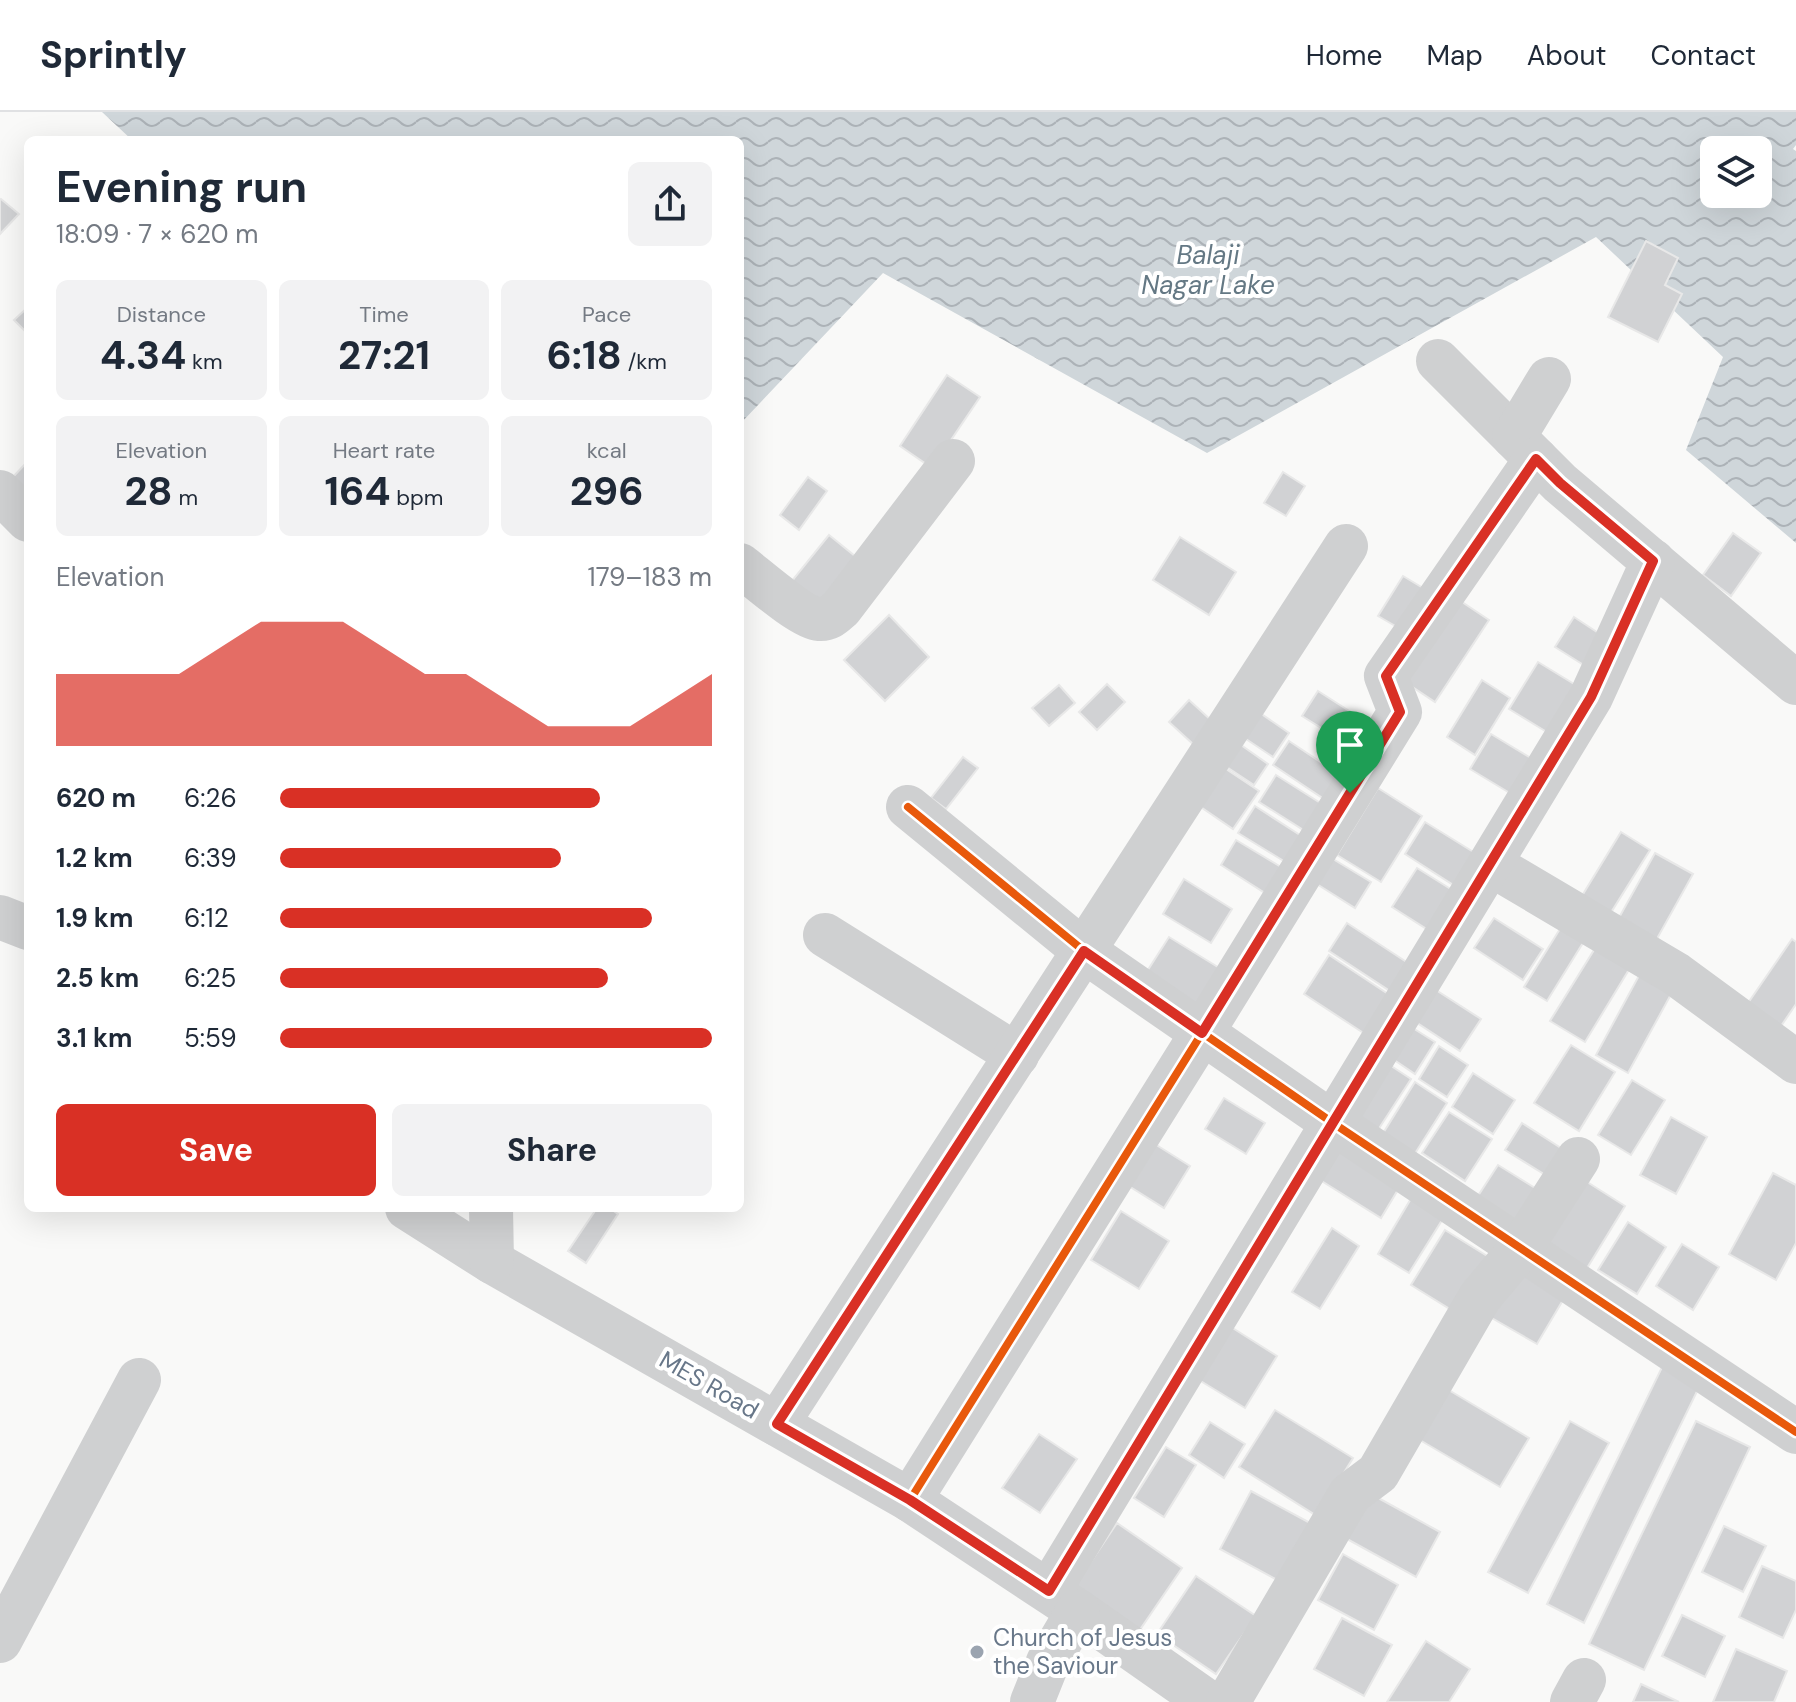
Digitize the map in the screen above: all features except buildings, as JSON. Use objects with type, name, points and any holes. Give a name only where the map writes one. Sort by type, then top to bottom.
[{"type":"street","points":[[1438,361],[1560,483],[1796,683]]},
{"type":"street","points":[[910,1500],[1400,712],[1386,676],[1525,448],[1549,379]]},
{"type":"street","points":[[747,585],[808,617],[823,620],[831,617],[953,461]]},
{"type":"street","points":[[0,492],[24,516]]},
{"type":"street","points":[[777,1424],[1346,546]]},
{"type":"street","points":[[1032,1702],[1048,1662],[1064,1601],[1333,1123],[1591,697],[1653,561]]},
{"type":"street","points":[[908,807],[1084,951],[1333,1123],[1796,1432]]},
{"type":"street","points":[[1490,864],[1676,974],[1796,1062]]},
{"type":"street","points":[[0,917],[24,926]]},
{"type":"street","points":[[825,935],[1017,1055]]},
{"type":"street","points":[[1228,1702],[1350,1494],[1378,1473],[1480,1297],[1521,1248],[1578,1159]]},
{"type":"street","name":"MES Road","points":[[414,1212],[492,1262],[910,1500],[1064,1601],[1208,1702]]},
{"type":"street","points":[[491,1212],[492,1262]]},
{"type":"street","points":[[0,1641],[139,1380]]},
{"type":"water","name":"Balaji Nagar Lake","points":[[102,112],[1796,112],[1796,145],[1793,149],[1796,151],[1796,543],[1686,450],[1723,357],[1596,237],[1207,453],[883,273],[744,420],[744,136],[128,136]]},
{"type":"cycle path","points":[[910,1500],[1400,712],[1386,676],[1536,459]]},
{"type":"cycle path","points":[[908,807],[1084,951],[1333,1123],[1796,1432]]},
{"type":"place","name":"Church of Jesus the Saviour","points":[[977,1652]]},
{"type":"route","points":[[1536,459],[1653,561],[1591,697],[1049,1591],[910,1500],[777,1424],[1084,951],[1202,1033],[1350,793],[1400,712],[1386,676],[1536,459]]}]
